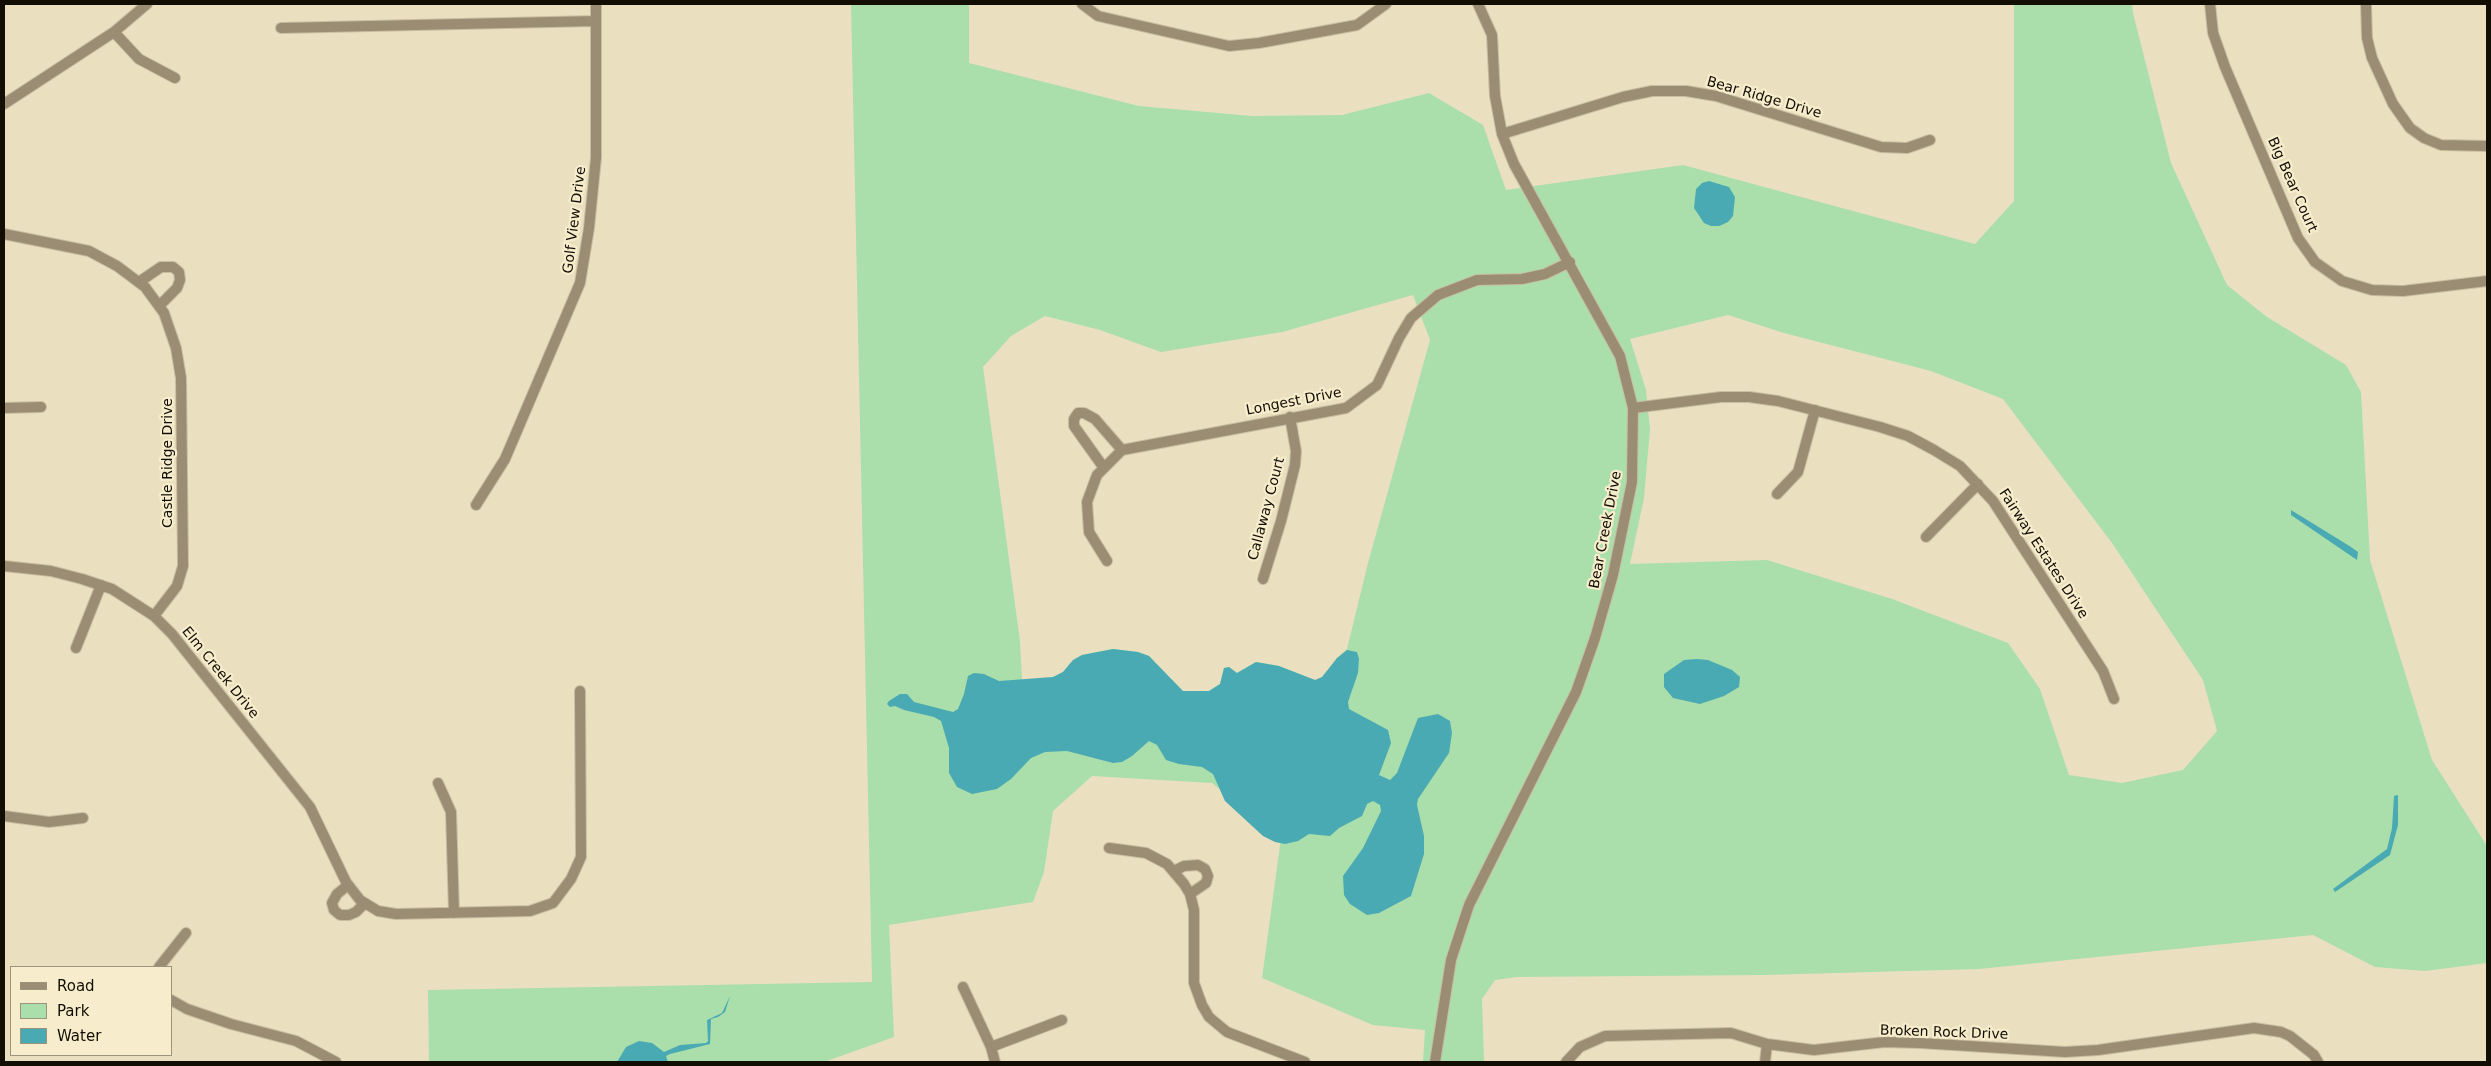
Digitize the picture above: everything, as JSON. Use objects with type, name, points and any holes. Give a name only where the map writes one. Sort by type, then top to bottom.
[{"type":"street","points":[[4,104],[114,32],[146,4]]},
{"type":"street","name":"Golf View Drive","points":[[476,505],[505,460],[580,283],[589,228],[596,158],[596,4]]},
{"type":"street","points":[[1082,4],[1098,16],[1229,46],[1258,43],[1357,25],[1386,4]]},
{"type":"street","name":"Bear Creek Drive","points":[[1435,1062],[1450,960],[1469,906],[1576,692],[1596,638],[1613,575],[1632,482],[1632,408],[1627,378],[1620,356],[1570,262],[1514,164],[1502,134],[1495,96],[1492,35],[1479,4]]},
{"type":"street","name":"Big Bear Court","points":[[2210,4],[2213,33],[2225,67],[2298,238],[2315,262],[2342,281],[2372,290],[2402,291],[2487,281]]},
{"type":"street","points":[[2366,4],[2367,38],[2372,58],[2393,104],[2410,128],[2424,138],[2441,145],[2487,146]]},
{"type":"street","points":[[281,28],[596,21]]},
{"type":"street","points":[[114,32],[139,59],[175,78]]},
{"type":"street","name":"Bear Ridge Drive","points":[[1502,134],[1623,96],[1652,91],[1686,91],[1716,96],[1881,147],[1908,148],[1930,140]]},
{"type":"street","name":"Castle Ridge Drive","points":[[4,234],[89,251],[117,266],[139,282],[164,313],[176,348],[181,378],[183,566],[177,586],[154,616]]},
{"type":"street","name":"Longest Drive","points":[[1122,450],[1346,408],[1377,385],[1398,338],[1411,318],[1438,296],[1477,280],[1522,279],[1545,274],[1570,262]]},
{"type":"street","points":[[139,282],[161,267],[173,267],[179,272],[180,280],[177,288],[159,306]]},
{"type":"street","name":"Fairway Estates Drive","points":[[1632,408],[1721,397],[1778,400],[1908,436],[1960,466],[1993,501],[2103,671],[2114,699]]},
{"type":"street","points":[[4,408],[41,407]]},
{"type":"street","points":[[1777,494],[1798,472],[1815,410]]},
{"type":"street","points":[[1104,468],[1074,426],[1074,418],[1078,413],[1084,412],[1095,419],[1122,450],[1104,468],[1097,475],[1087,502],[1086,516],[1089,532],[1107,561]]},
{"type":"street","name":"Callaway Court","points":[[1263,579],[1281,522],[1295,465],[1296,451],[1290,417]]},
{"type":"street","points":[[1926,538],[1978,484]]},
{"type":"street","name":"Elm Creek Drive","points":[[4,566],[51,571],[101,585],[112,589],[154,616],[172,634],[310,807],[348,885],[365,903],[378,911],[396,914],[530,911],[553,903],[571,879],[581,857],[580,691]]},
{"type":"street","points":[[76,648],[101,585]]},
{"type":"street","points":[[438,783],[451,812],[454,913]]},
{"type":"street","points":[[4,816],[49,822],[83,818]]},
{"type":"street","points":[[1109,848],[1146,853],[1166,864],[1174,871],[1190,894],[1194,910],[1194,983],[1202,1005],[1209,1017],[1227,1032],[1305,1062]]},
{"type":"street","points":[[1174,871],[1184,866],[1198,865],[1205,869],[1208,876],[1206,883],[1190,894]]},
{"type":"street","points":[[348,885],[337,894],[332,903],[334,910],[340,915],[349,915],[356,912],[365,903]]},
{"type":"street","points":[[160,966],[186,933]]},
{"type":"street","points":[[963,987],[991,1047],[995,1062]]},
{"type":"street","points":[[172,1001],[187,1009],[231,1024],[296,1042],[336,1062]]},
{"type":"street","points":[[991,1047],[1062,1020]]},
{"type":"street","name":"Broken Rock Drive","points":[[1566,1062],[1580,1047],[1605,1036],[1731,1033],[1767,1044],[1814,1050],[1885,1042],[1920,1042],[2065,1052],[2098,1050],[2254,1028],[2281,1032],[2290,1036],[2314,1055],[2318,1062]]},
{"type":"street","points":[[1764,1062],[1767,1044]]},
{"type":"green space","points":[[851,4],[969,4],[969,63],[1139,106],[1252,116],[1342,115],[1429,93],[1483,125],[1506,190],[1683,165],[1975,244],[2014,201],[2014,4],[2132,4],[2171,163],[2227,285],[2267,317],[2346,365],[2361,392],[2370,560],[2432,760],[2487,846],[2487,963],[2425,971],[2375,967],[2313,935],[1979,969],[1765,975],[1517,977],[1495,980],[1482,999],[1484,1062],[1423,1062],[1425,1030],[1373,1025],[1262,978],[1281,838],[1212,783],[1092,776],[1053,811],[1044,872],[1033,902],[889,925],[894,1037],[824,1062],[429,1062],[428,990],[872,982]],"holes":[[[1413,295],[1430,340],[1368,563],[1347,649],[1337,658],[1322,678],[1315,680],[1279,666],[1256,662],[1237,673],[1229,667],[1224,668],[1220,684],[1209,691],[1182,691],[1149,656],[1138,652],[1113,649],[1082,655],[1073,660],[1063,672],[1053,677],[1022,680],[1020,641],[983,367],[1011,336],[1045,316],[1100,330],[1161,352],[1282,332]],[[1728,315],[1784,333],[1931,371],[2003,399],[2112,543],[2203,680],[2217,731],[2183,770],[2122,783],[2069,775],[2040,689],[2008,643],[1892,599],[1767,560],[1630,564],[1644,498],[1650,429],[1646,390],[1630,339]]]},
{"type":"water","points":[[1709,181],[1729,187],[1735,197],[1733,216],[1728,222],[1719,226],[1711,226],[1704,223],[1694,208],[1696,189],[1702,183]]},
{"type":"water","points":[[2291,510],[2358,552],[2357,560],[2291,515]]},
{"type":"water","points":[[1113,649],[1138,652],[1149,656],[1183,691],[1209,691],[1220,684],[1224,668],[1229,667],[1237,673],[1256,662],[1279,666],[1315,680],[1322,677],[1337,658],[1347,650],[1357,652],[1359,659],[1358,673],[1348,702],[1349,709],[1388,730],[1391,743],[1379,775],[1390,780],[1397,773],[1418,718],[1438,714],[1450,721],[1452,733],[1449,753],[1418,799],[1417,805],[1424,836],[1424,854],[1411,896],[1379,913],[1367,915],[1350,904],[1344,895],[1343,876],[1363,848],[1381,811],[1380,805],[1373,801],[1367,804],[1362,816],[1339,828],[1330,836],[1309,834],[1298,841],[1285,844],[1275,842],[1263,836],[1225,801],[1213,774],[1202,767],[1166,760],[1157,745],[1149,741],[1132,756],[1122,762],[1113,763],[1067,751],[1045,752],[1031,758],[1011,779],[997,789],[972,794],[957,787],[949,773],[949,748],[941,721],[934,717],[895,706],[890,707],[887,704],[900,694],[907,694],[914,702],[953,712],[958,709],[968,676],[974,673],[984,674],[999,681],[1053,677],[1063,672],[1073,660],[1082,655]]},
{"type":"water","points":[[1684,660],[1708,660],[1732,670],[1740,677],[1739,687],[1724,696],[1700,704],[1673,698],[1664,687],[1664,674]]},
{"type":"water","points":[[2398,795],[2398,825],[2390,855],[2335,892],[2333,889],[2387,849],[2392,828],[2394,796]]},
{"type":"water","points":[[730,996],[725,1012],[711,1019],[710,1044],[670,1054],[666,1056],[668,1062],[617,1062],[626,1047],[639,1041],[652,1043],[664,1052],[680,1045],[706,1043],[708,1041],[707,1020],[722,1013]]}]
